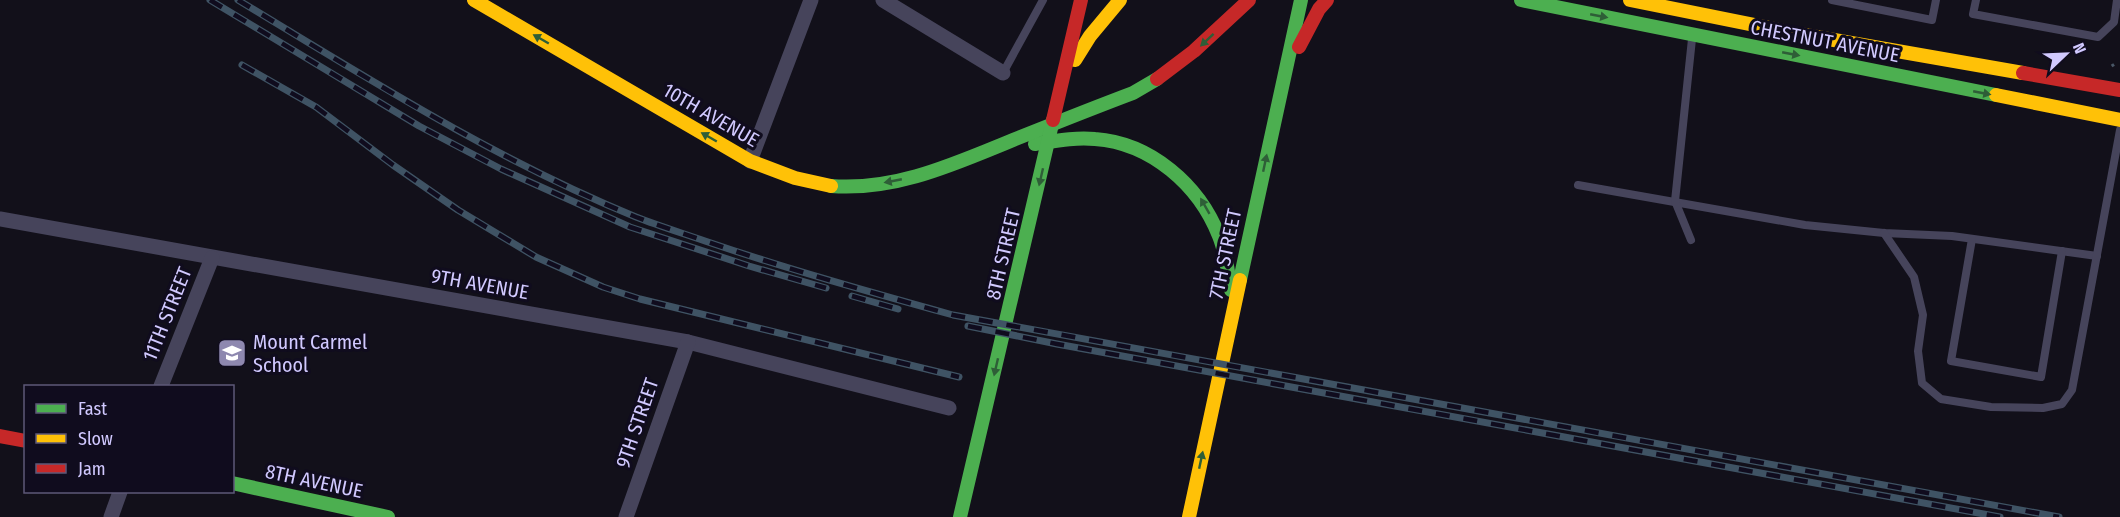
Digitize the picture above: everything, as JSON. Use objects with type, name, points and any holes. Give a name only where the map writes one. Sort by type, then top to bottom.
[{"type":"main road","name":"10TH AVENUE","points":[[474,0],[750,161],[788,176],[825,185],[856,186],[887,183],[950,166]]},
{"type":"main road","name":"8TH STREET","points":[[960,517],[1081,0]]},
{"type":"main road","points":[[1059,100],[1080,49],[1098,24],[1120,0]]},
{"type":"main road","points":[[950,166],[1133,93],[1159,80],[1182,63],[1249,0]]},
{"type":"main road","name":"7TH STREET","points":[[1189,517],[1301,0]]},
{"type":"main road","points":[[1277,109],[1305,32],[1327,0]]},
{"type":"main road","name":"CHESTNUT AVENUE","points":[[1521,0],[2120,120]]},
{"type":"main road","name":"CHESTNUT AVENUE","points":[[1630,0],[1702,11],[1794,33],[2120,90]]},
{"type":"main road","points":[[950,166],[1018,147],[1065,140],[1103,140],[1142,152],[1175,171],[1198,195],[1218,229],[1229,266],[1230,323]]},
{"type":"main road","points":[[0,436],[24,441]]},
{"type":"main road","name":"8TH AVENUE","points":[[234,483],[388,517]]},
{"type":"street","points":[[750,161],[811,0]]},
{"type":"street","points":[[883,0],[1003,73]]},
{"type":"street","name":"9TH AVENUE","points":[[0,219],[687,342],[949,408]]},
{"type":"street","name":"11TH STREET","points":[[162,385],[213,258]]},
{"type":"street","name":"9TH STREET","points":[[626,517],[687,342]]},
{"type":"street","points":[[111,517],[120,493]]},
{"type":"lane","points":[[1003,73],[1043,0]]},
{"type":"lane","points":[[1832,0],[1932,20],[1936,0]]},
{"type":"lane","points":[[1976,0],[1973,14],[2098,38],[2114,22],[2117,0]]},
{"type":"lane","points":[[1691,240],[1675,201],[1692,34]]},
{"type":"lane","points":[[1884,233],[1914,277],[1923,315],[1918,351],[1922,383],[1941,399],[1991,407],[2043,408],[2062,404],[2072,390],[2120,129]]},
{"type":"lane","points":[[1578,185],[1675,201],[1767,220],[1884,233],[1972,238],[2097,256]]},
{"type":"lane","points":[[1972,238],[1951,362],[2041,377],[2062,251]]},
{"type":"railway","points":[[210,0],[419,126],[501,169],[630,227],[749,266],[826,288]]},
{"type":"railway","points":[[238,0],[433,116],[584,195],[662,226],[860,289],[953,315],[2059,517]]},
{"type":"railway","points":[[242,65],[316,107],[458,210],[536,257],[603,287],[640,299],[959,377]]},
{"type":"railway","points":[[852,296],[898,309]]},
{"type":"railway","points":[[968,326],[2000,517]]},
{"type":"traffic: fast","points":[[1240,280],[1301,0]]},
{"type":"traffic: fast","points":[[1521,0],[1996,95]]},
{"type":"traffic: fast","points":[[831,186],[879,184],[924,174],[1133,93],[1157,79]]},
{"type":"traffic: fast","points":[[960,517],[1053,120]]},
{"type":"traffic: fast","points":[[1035,144],[1095,139],[1116,142],[1154,158],[1186,184],[1210,217],[1223,249],[1231,290]]},
{"type":"traffic: fast","points":[[234,483],[388,517]]},
{"type":"traffic: slow","points":[[474,0],[750,161],[795,178],[831,186]]},
{"type":"traffic: slow","points":[[1075,60],[1090,36],[1120,0]]},
{"type":"traffic: slow","points":[[1630,0],[1794,33],[2023,73]]},
{"type":"traffic: slow","points":[[1996,95],[2120,120]]},
{"type":"traffic: slow","points":[[1189,517],[1240,280]]},
{"type":"traffic: jam","points":[[1053,120],[1081,0]]},
{"type":"traffic: jam","points":[[1157,79],[1194,51],[1249,0]]},
{"type":"traffic: jam","points":[[1299,47],[1319,9],[1327,0]]},
{"type":"traffic: jam","points":[[2023,73],[2120,90]]},
{"type":"traffic: jam","points":[[0,436],[24,441]]},
{"type":"place","name":"Mount Carmel School","points":[[232,353]]}]
